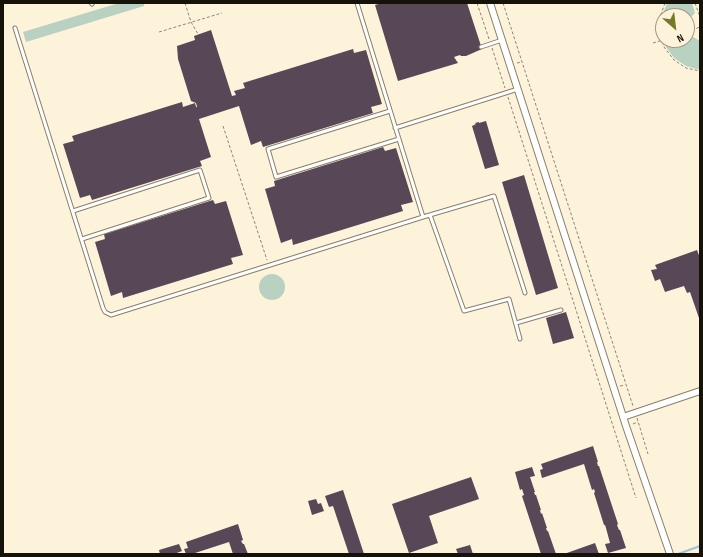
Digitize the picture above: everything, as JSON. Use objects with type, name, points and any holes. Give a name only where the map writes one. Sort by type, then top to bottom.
[{"type":"street","points":[[490,3],[623,417],[670,554]]},
{"type":"street","points":[[623,417],[700,391]]},
{"type":"lane","points":[[357,3],[423,217]]},
{"type":"lane","points":[[15,28],[105,312],[111,315],[494,196],[524,293]]},
{"type":"lane","points":[[481,47],[502,40]]},
{"type":"lane","points":[[395,128],[518,90]]},
{"type":"lane","points":[[390,111],[268,149],[276,177],[399,139]]},
{"type":"lane","points":[[73,211],[200,170],[209,198],[82,239]]},
{"type":"lane","points":[[430,215],[464,311],[509,299],[520,339]]},
{"type":"lane","points":[[516,323],[561,310]]},
{"type":"path","points":[[185,3],[191,22],[198,34]]},
{"type":"path","points":[[478,3],[636,498]]},
{"type":"path","points":[[503,3],[635,410]]},
{"type":"path","points":[[695,3],[700,17]]},
{"type":"path","points":[[159,32],[222,13]]},
{"type":"path","points":[[665,48],[674,60],[686,68],[700,71]]},
{"type":"path","points":[[517,63],[522,62]]},
{"type":"path","points":[[499,69],[504,68]]},
{"type":"path","points":[[223,126],[269,266]]},
{"type":"path","points":[[620,386],[626,384]]},
{"type":"path","points":[[636,416],[648,454]]},
{"type":"path","points":[[633,424],[638,422]]},
{"type":"green space","points":[[119,3],[144,3],[144,6],[26,42],[23,32]]},
{"type":"green space","points":[[667,3],[692,3],[694,8],[665,8]]},
{"type":"green space","points":[[695,38],[700,41],[700,70],[686,66],[674,58],[667,48],[695,48]]},
{"type":"green space","points":[[272,274],[281,278],[285,287],[281,296],[272,300],[263,296],[259,287],[263,278]]},
{"type":"building","points":[[382,3],[467,3],[482,49],[466,56],[460,55],[454,57],[458,63],[398,81],[375,5]]},
{"type":"building","points":[[211,30],[232,96],[236,95],[234,91],[245,88],[243,83],[353,49],[354,53],[366,50],[382,104],[371,107],[373,113],[263,147],[261,141],[251,145],[239,106],[199,119],[211,157],[200,161],[202,166],[92,200],[90,195],[80,198],[63,144],[74,141],[72,136],[182,102],[183,107],[195,103],[197,107],[196,103],[191,101],[178,59],[177,46],[195,40],[194,36]]},
{"type":"building","points":[[486,121],[499,165],[485,169],[472,126],[476,124],[475,123]]},
{"type":"building","points":[[383,147],[385,151],[396,148],[413,202],[401,205],[403,211],[293,245],[292,239],[281,243],[265,189],[275,186],[274,181]]},
{"type":"building","points":[[524,175],[558,288],[536,295],[502,182]]},
{"type":"building","points":[[213,200],[215,204],[226,201],[243,255],[231,258],[233,264],[123,298],[122,292],[111,296],[95,242],[105,239],[104,234]]},
{"type":"building","points":[[697,250],[700,258],[700,321],[690,292],[687,293],[684,286],[665,292],[660,279],[655,281],[651,270],[657,269],[655,265]]},
{"type":"building","points":[[566,312],[574,338],[553,344],[546,318]]},
{"type":"building","points":[[593,446],[598,466],[618,524],[617,525],[626,548],[608,553],[605,544],[610,543],[606,528],[594,489],[592,490],[584,464],[542,478],[540,470],[543,469],[541,464]]},
{"type":"building","points":[[532,467],[535,476],[530,477],[534,492],[556,554],[541,554],[522,496],[524,495],[522,489],[520,490],[515,472]]},
{"type":"building","points":[[471,477],[479,499],[429,516],[438,543],[409,553],[392,504]]},
{"type":"building","points":[[343,490],[364,554],[349,554],[333,506],[329,507],[325,496]]},
{"type":"building","points":[[316,499],[318,504],[321,503],[324,511],[312,515],[308,501]]},
{"type":"building","points":[[238,524],[243,540],[241,541],[244,544],[248,554],[233,554],[229,542],[192,554],[186,554],[184,549],[188,548],[186,542]]},
{"type":"building","points":[[595,543],[599,554],[564,554]]},
{"type":"building","points":[[179,544],[182,551],[174,554],[160,554],[159,550]]},
{"type":"building","points":[[470,545],[473,554],[458,554],[456,549]]},
{"type":"waterway","points":[[678,554],[700,546]]}]
